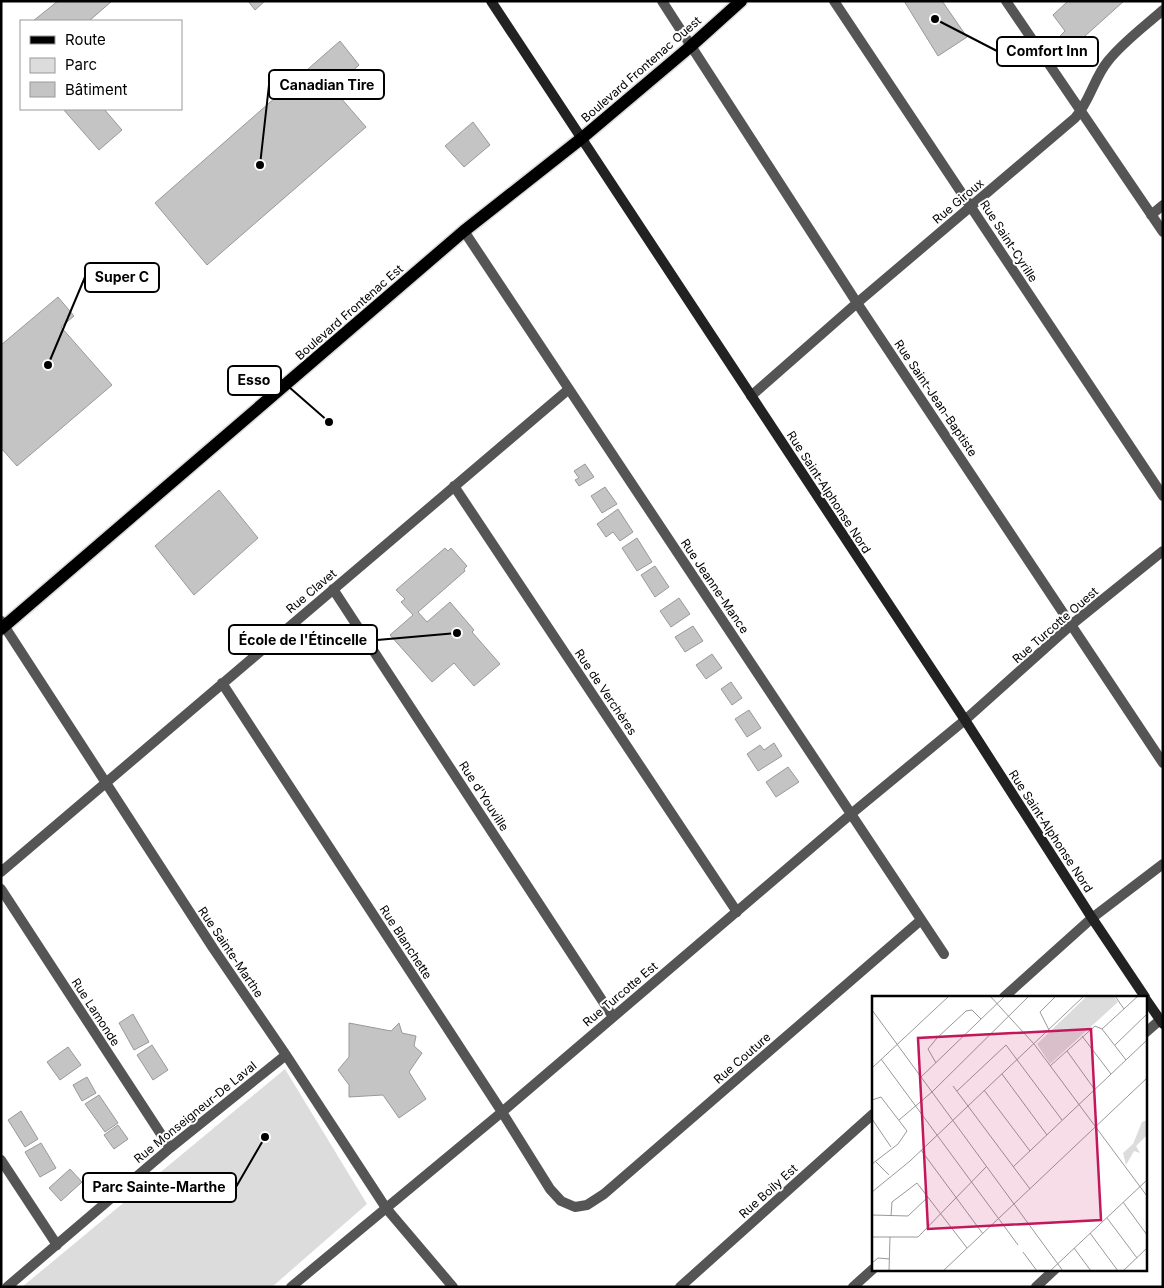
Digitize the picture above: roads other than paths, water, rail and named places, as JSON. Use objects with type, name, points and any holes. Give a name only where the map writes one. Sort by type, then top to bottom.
[{"type":"main road","name":"Rue Saint-Alphonse Nord","points":[[491,1],[965,720],[1144,996]]},
{"type":"main road","name":"Boulevard Frontenac Ouest","points":[[582,138],[741,1]]},
{"type":"main road","name":"Boulevard Frontenac Est","points":[[2,626],[464,232],[582,138]]},
{"type":"main road","name":"Rue Saint-Alphonse Nord","points":[[1146,999],[1161,1022]]},
{"type":"street","name":"Rue Saint-Jean-Baptiste","points":[[662,1],[857,303],[1163,763]]},
{"type":"street","name":"Rue Saint-Cyrille","points":[[834,1],[1163,496]]},
{"type":"street","points":[[1006,1],[1163,232]]},
{"type":"street","name":"Rue Giroux","points":[[750,396],[1075,118],[1081,111],[1108,61],[1163,10]]},
{"type":"street","points":[[1151,216],[1163,205]]},
{"type":"street","name":"Rue Jeanne-Mance","points":[[464,232],[944,954]]},
{"type":"street","name":"Rue Clavet","points":[[1,872],[569,389]]},
{"type":"street","name":"Rue de Verchères","points":[[454,486],[737,912]]},
{"type":"street","name":"Rue Turcotte Ouest","points":[[965,720],[1071,625],[1163,551]]},
{"type":"street","name":"Rue d'Youville","points":[[334,589],[614,1017]]},
{"type":"street","name":"Rue Sainte-Marthe","points":[[2,626],[386,1208],[453,1287]]},
{"type":"street","name":"Rue Blanchette","points":[[222,684],[502,1112],[550,1189],[562,1201],[575,1206]]},
{"type":"street","name":"Rue Turcotte Est","points":[[291,1287],[502,1112],[851,814],[965,720]]},
{"type":"street","points":[[1005,996],[1092,918],[1163,864]]},
{"type":"street","name":"Rue Lamonde","points":[[1,889],[170,1148]]},
{"type":"street","name":"Rue Couture","points":[[575,1206],[587,1205],[604,1194],[921,920]]},
{"type":"street","points":[[1146,1032],[1161,1022]]},
{"type":"street","name":"Rue Monseigneur-De Laval","points":[[7,1287],[170,1148],[286,1055]]},
{"type":"street","name":"Rue Boily Est","points":[[680,1287],[872,1115]]},
{"type":"street","points":[[1,1160],[57,1245]]},
{"type":"street","points":[[853,1287],[872,1270]]},
{"type":"street","points":[[1036,1287],[1054,1270]]},
{"type":"place","name":"Comfort Inn","points":[[935,19]]},
{"type":"place","name":"Canadian Tire","points":[[260,165]]},
{"type":"place","name":"Super C","points":[[48,365]]},
{"type":"place","name":"Esso","points":[[329,422]]},
{"type":"place","name":"École de l'Étincelle","points":[[457,633]]},
{"type":"place","name":"Parc Sainte-Marthe","points":[[265,1137]]}]
